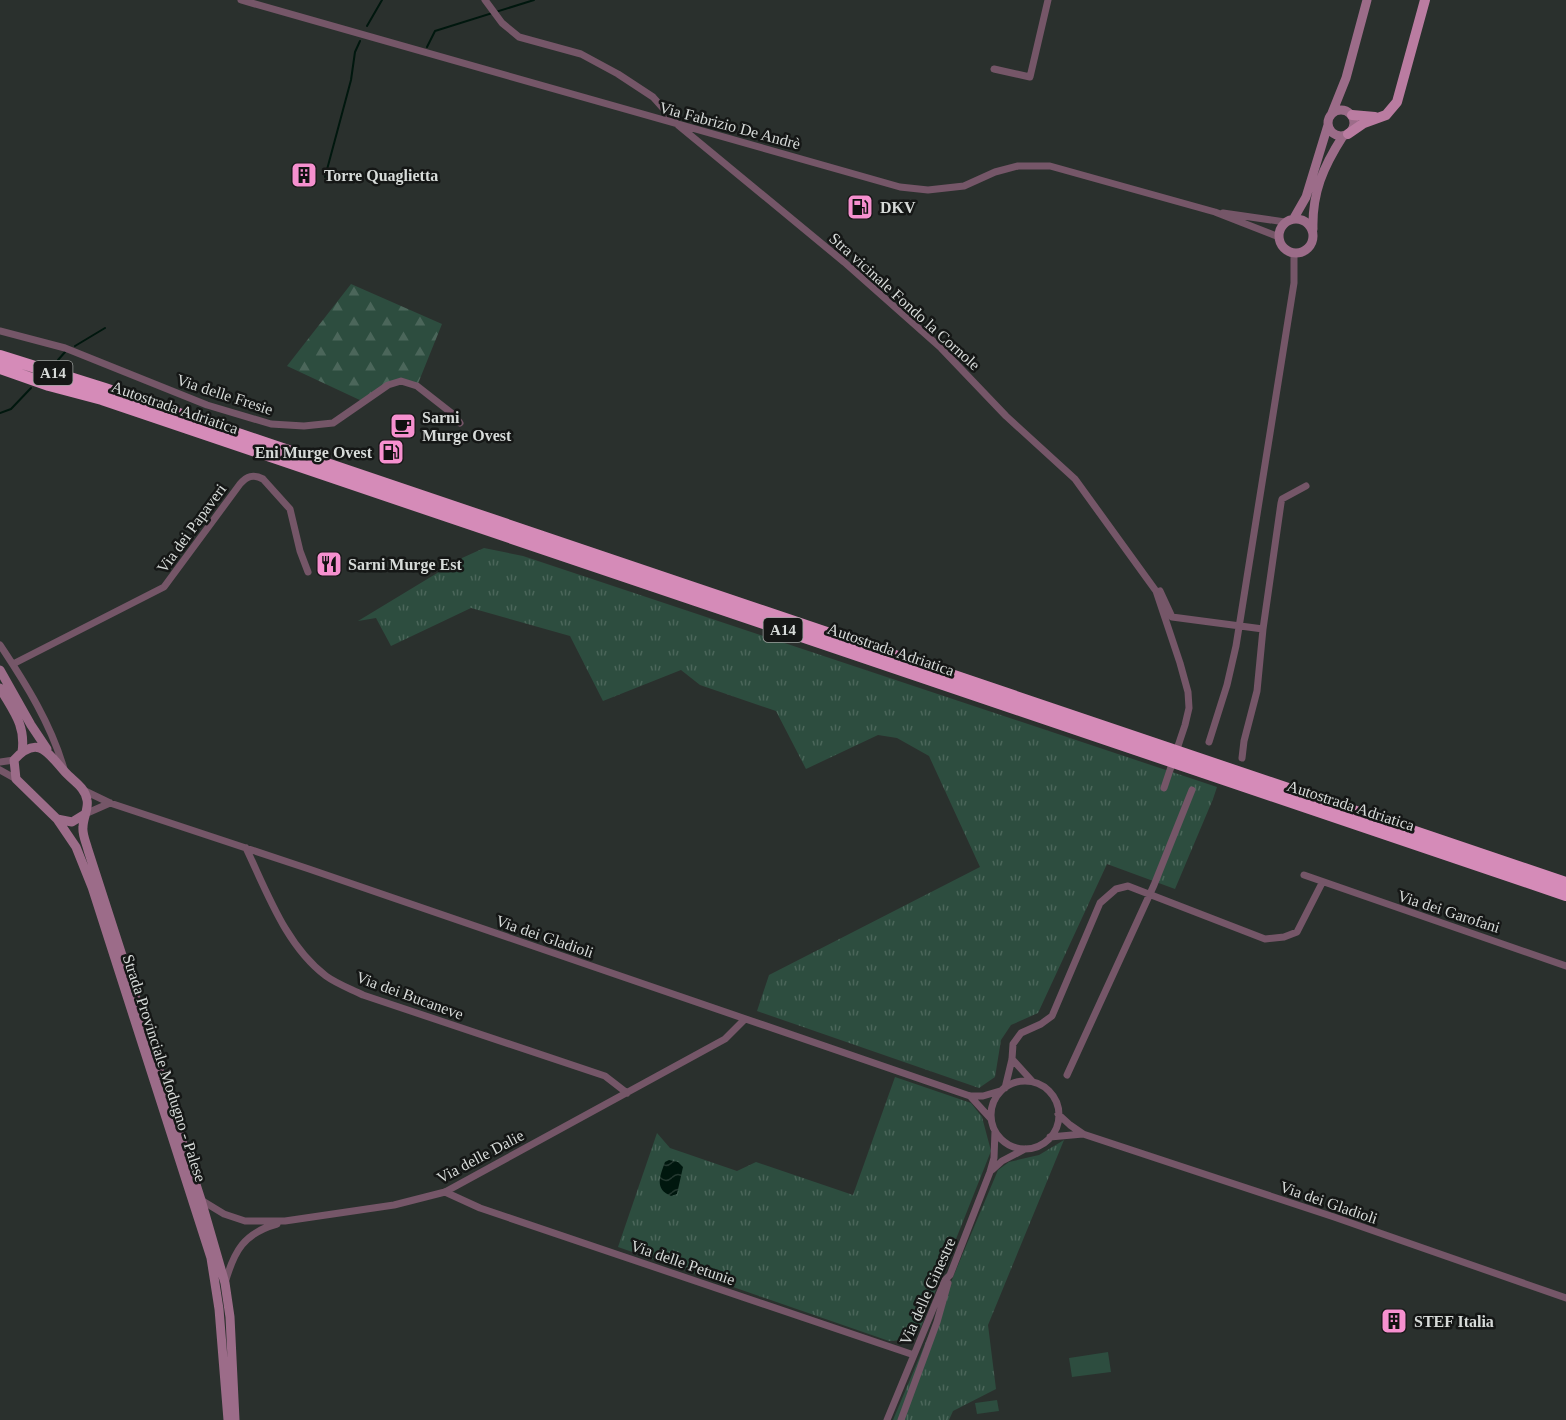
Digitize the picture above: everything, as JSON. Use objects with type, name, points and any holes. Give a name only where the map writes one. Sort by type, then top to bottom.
[{"type":"highway","name":"Autostrada Adriatica","points":[[0,356],[116,393],[1566,883]]},
{"type":"highway","name":"Autostrada Adriatica","points":[[0,368],[49,385],[102,399],[1566,895]]},
{"type":"main road","points":[[1346,78],[1348,112],[1354,118],[1354,127],[1327,161],[1312,209],[1313,241],[1306,250],[1294,253],[1284,248],[1279,237],[1280,229],[1306,196],[1332,113],[1346,78],[1366,0]]},
{"type":"main road","points":[[1328,126],[1333,134],[1346,135],[1364,123],[1392,110],[1397,102],[1425,0]]},
{"type":"main road","points":[[1332,113],[1348,112],[1378,118]]},
{"type":"main road","points":[[1289,220],[1305,220],[1313,229]]},
{"type":"main road","points":[[0,670],[48,751],[65,772],[85,790]]},
{"type":"main road","points":[[0,688],[21,724],[24,738],[22,752]]},
{"type":"main road","points":[[16,779],[14,760],[22,752],[39,747],[48,751]]},
{"type":"main road","name":"Strada Provinciale Modugno - Palese","points":[[16,779],[57,819],[76,847],[92,887],[211,1258],[219,1309],[228,1420]]},
{"type":"main road","name":"Strada Provinciale Modugno - Palese","points":[[85,790],[88,803],[82,829],[201,1200],[225,1283],[230,1317],[235,1420]]},
{"type":"main road","points":[[57,819],[72,822],[85,814]]},
{"type":"street","name":"Via Fabrizio De Andrè","points":[[241,0],[900,187],[928,190],[963,186],[995,172],[1018,166],[1050,166],[1215,212]]},
{"type":"street","name":"Stra vicinale Fondo la Cornole","points":[[485,0],[502,23],[519,36],[581,54],[618,74],[653,97],[678,125],[844,262],[940,348],[1006,416],[1075,479],[1156,591],[1188,692],[1189,708],[1185,725],[1164,788]]},
{"type":"street","points":[[994,69],[1030,77],[1048,0]]},
{"type":"street","points":[[1215,212],[1289,220]]},
{"type":"street","points":[[1215,212],[1279,237]]},
{"type":"street","points":[[1209,742],[1227,686],[1240,622],[1294,284],[1294,253]]},
{"type":"street","name":"Via delle Fresie","points":[[0,331],[65,348],[207,405],[271,424],[304,426],[333,423],[388,385],[401,381],[417,386],[454,415],[460,423]]},
{"type":"street","name":"Via dei Papaveri","points":[[13,664],[164,587],[240,484],[249,476],[263,479],[290,509],[300,551],[308,572]]},
{"type":"street","points":[[1242,758],[1244,741],[1257,692],[1263,629],[1281,503],[1282,499],[1306,486]]},
{"type":"street","points":[[1156,591],[1160,591],[1172,617],[1263,629]]},
{"type":"street","points":[[0,645],[24,680],[50,731],[65,772]]},
{"type":"street","points":[[0,762],[14,760]]},
{"type":"street","points":[[0,770],[16,779]]},
{"type":"street","name":"Via dei Gladioli","points":[[85,790],[110,803],[970,1096],[983,1096],[1020,1081],[1032,1081],[1048,1090],[1055,1098],[1059,1114],[1083,1134],[1334,1217],[1566,1298]]},
{"type":"street","points":[[1066,1075],[1154,885],[1191,790]]},
{"type":"street","points":[[85,814],[110,803]]},
{"type":"street","name":"Via dei Bucaneve","points":[[246,848],[282,923],[302,952],[326,977],[363,996],[605,1077],[627,1093]]},
{"type":"street","name":"Via dei Garofani","points":[[1304,875],[1322,883],[1544,956],[1566,966]]},
{"type":"street","points":[[991,1119],[995,1098],[1003,1089],[1012,1059],[1012,1044],[1021,1033],[1052,1016],[1100,903],[1116,890],[1128,886],[1265,939],[1284,937],[1297,932],[1322,883]]},
{"type":"street","name":"Via delle Dalie","points":[[201,1200],[224,1214],[245,1221],[285,1221],[394,1205],[445,1192],[725,1039],[745,1019]]},
{"type":"street","points":[[1012,1059],[1032,1081]]},
{"type":"street","name":"Via dei Gladioli","points":[[970,1096],[991,1119],[995,1131]]},
{"type":"street","points":[[1050,1137],[1057,1127],[1059,1114]]},
{"type":"street","points":[[995,1131],[1007,1144],[1026,1149]]},
{"type":"street","name":"Via delle Ginestre","points":[[887,1420],[945,1280],[950,1275],[990,1172],[994,1158],[995,1131]]},
{"type":"street","name":"Via dei Gladioli","points":[[1026,1149],[1044,1143],[1050,1137],[1083,1134]]},
{"type":"street","points":[[990,1172],[1002,1161],[1026,1149]]},
{"type":"street","name":"Via delle Petunie","points":[[445,1192],[480,1208],[914,1355]]},
{"type":"street","points":[[225,1283],[234,1257],[243,1242],[260,1229],[285,1221]]},
{"type":"street","points":[[901,1420],[937,1322],[950,1275]]},
{"type":"green space","points":[[351,284],[442,324],[417,386],[401,381],[364,402],[287,366]]},
{"type":"green space","points":[[484,548],[523,556],[1217,787],[1213,799],[1175,889],[1107,864],[1038,1013],[1011,1025],[1001,1040],[995,1077],[979,1088],[757,1011],[769,975],[980,867],[929,756],[897,738],[878,735],[806,769],[776,711],[700,685],[681,670],[603,701],[570,636],[471,608],[391,646],[376,618],[358,621],[462,558]]},
{"type":"green space","points":[[895,1077],[971,1103],[982,1117],[991,1151],[921,1327],[910,1336],[889,1341],[618,1247],[657,1133],[670,1148],[737,1171],[756,1162],[853,1195]]},
{"type":"green space","points":[[1064,1140],[988,1325],[996,1389],[953,1411],[949,1420],[893,1420],[998,1170],[1009,1162],[1039,1155]]},
{"type":"green space","points":[[1108,1352],[1111,1372],[1072,1377],[1069,1358]]},
{"type":"green space","points":[[997,1400],[999,1411],[977,1414],[975,1403]]},
{"type":"water","points":[[669,1160],[678,1162],[683,1167],[677,1194],[671,1196],[660,1186],[661,1172],[665,1162]]},
{"type":"waterway","points":[[367,26],[382,0]]},
{"type":"waterway","points":[[427,47],[435,31],[534,0]]},
{"type":"waterway","points":[[325,177],[351,80],[355,52],[360,41]]},
{"type":"waterway","points":[[75,346],[105,328]]},
{"type":"waterway","points":[[58,360],[65,352]]},
{"type":"waterway","points":[[0,413],[11,409],[31,388]]},
{"type":"place","name":"Torre Quaglietta","points":[[304,175]]},
{"type":"place","name":"DKV","points":[[860,207]]},
{"type":"place","name":"Sarni Murge Ovest","points":[[403,426]]},
{"type":"place","name":"Eni Murge Ovest","points":[[391,452]]},
{"type":"place","name":"Sarni Murge Est","points":[[329,564]]},
{"type":"place","name":"STEF Italia","points":[[1394,1321]]}]
